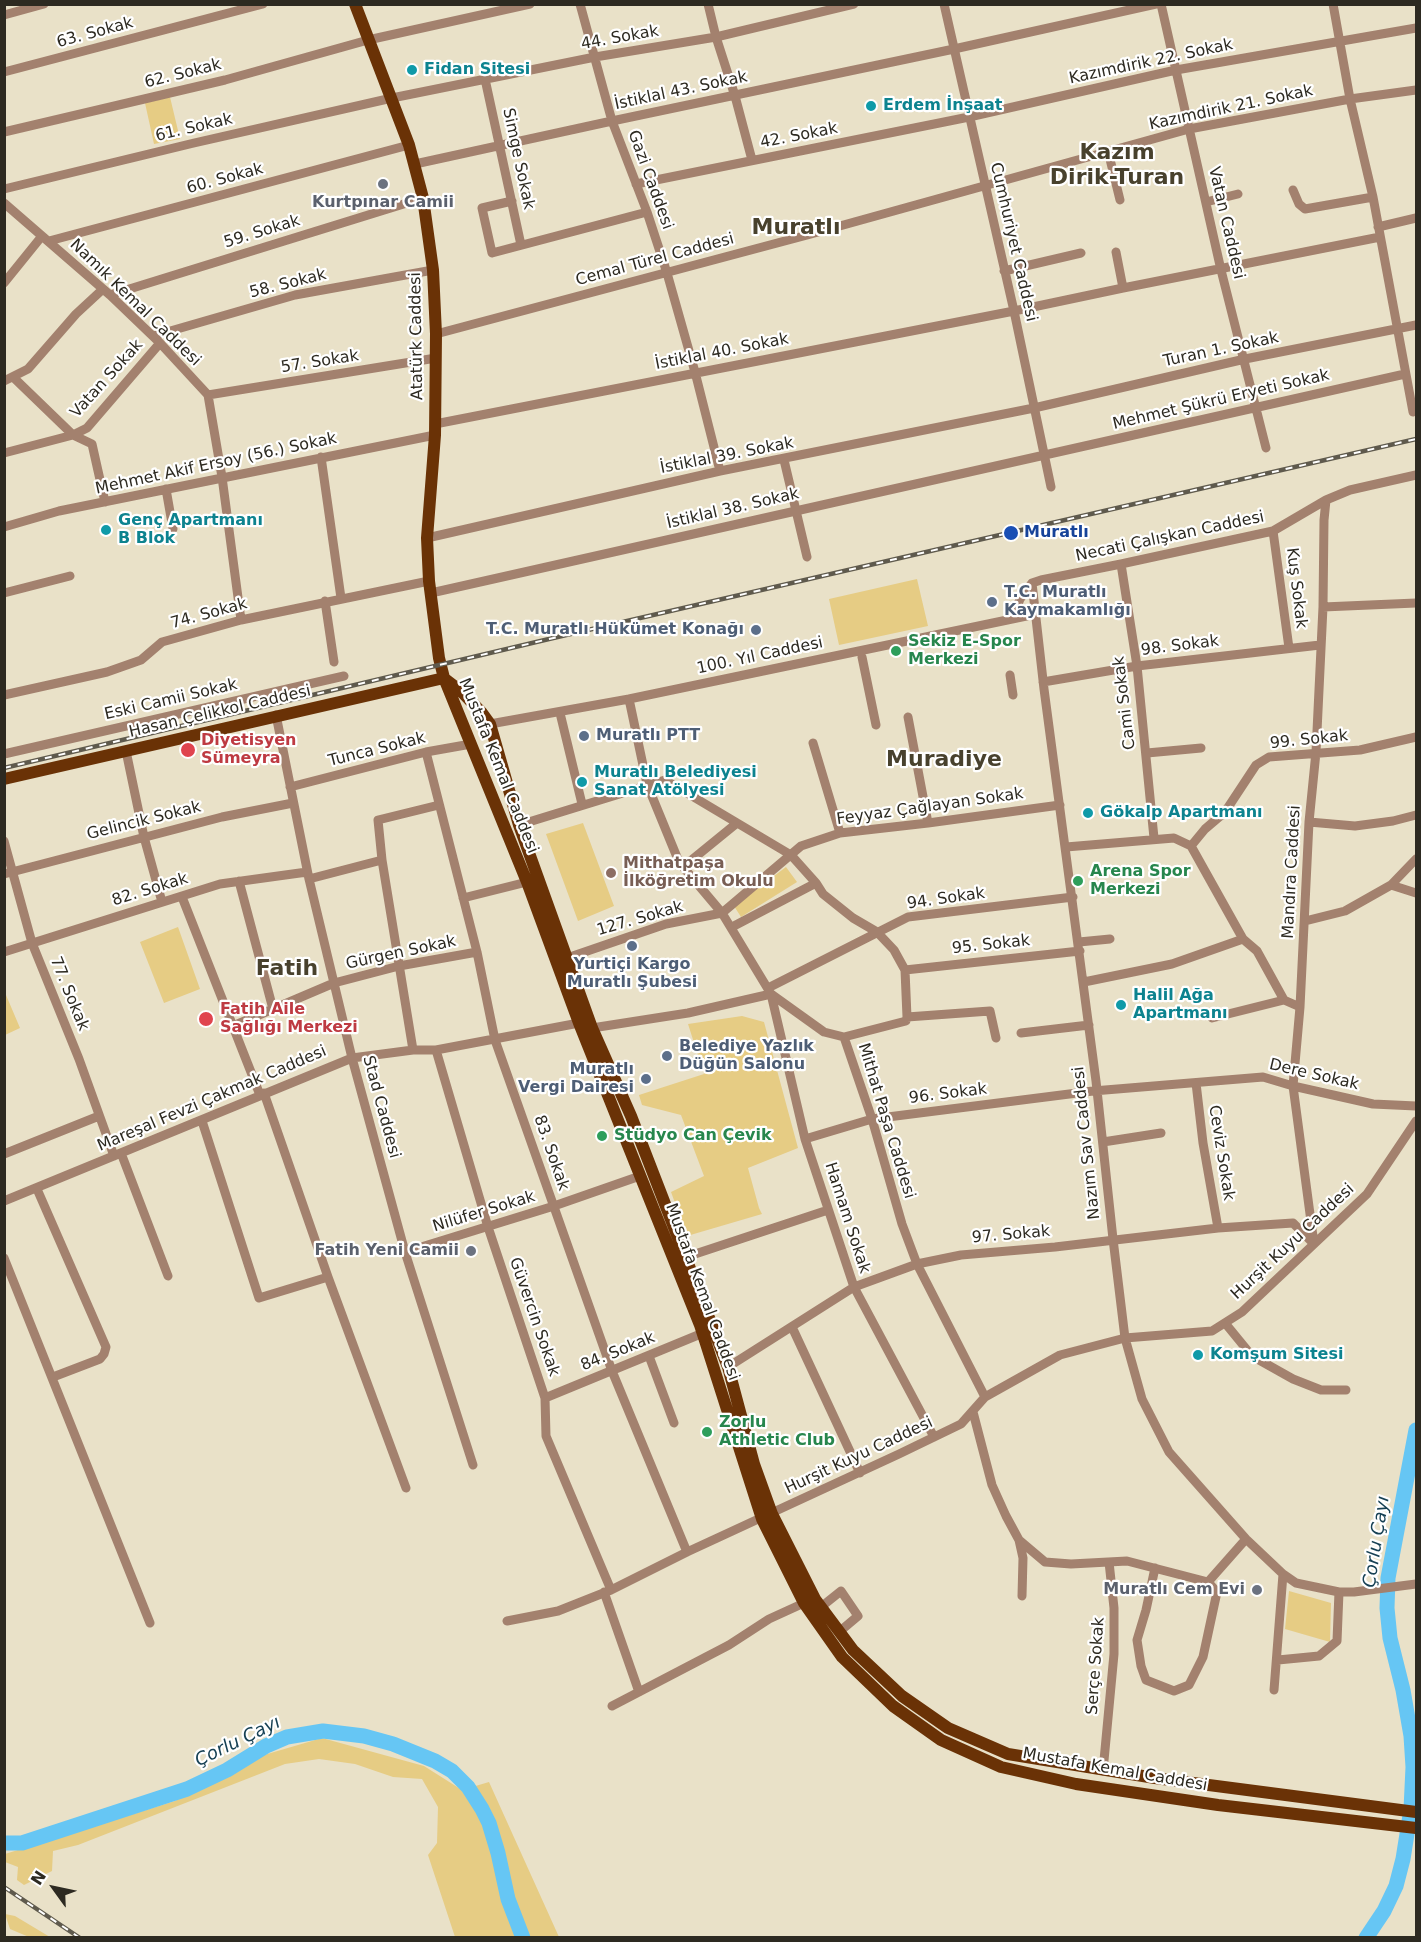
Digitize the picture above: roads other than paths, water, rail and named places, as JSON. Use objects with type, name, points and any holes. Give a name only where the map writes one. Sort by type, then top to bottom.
[{"type":"main road","name":"Atatürk Caddesi","points":[[355,4],[415,164],[423,198],[433,270],[436,334],[435,429],[427,538],[430,587],[444,678]]},
{"type":"main road","name":"Mustafa Kemal Caddesi","points":[[444,678],[482,712],[491,729],[519,825],[592,1028],[631,1116],[654,1192],[767,1516],[804,1603],[842,1657],[893,1706],[941,1740],[1001,1767],[1076,1784],[1218,1805],[1416,1828]]},
{"type":"main road","name":"Mustafa Kemal Caddesi","points":[[444,678],[527,882],[579,1023],[640,1176],[654,1192],[686,1257],[728,1366],[767,1516],[815,1599],[853,1650],[902,1696],[948,1728],[1008,1754],[1103,1771],[1416,1812]]},
{"type":"main road","name":"Hasan Çelikkol Caddesi","points":[[4,779],[444,678]]},
{"type":"main road","points":[[462,720],[471,714],[482,712]]},
{"type":"main road","points":[[471,744],[482,741],[491,729]]},
{"type":"main road","points":[[579,1023],[592,1028]]},
{"type":"main road","points":[[618,1120],[631,1116]]},
{"type":"street","points":[[4,15],[44,4]]},
{"type":"street","name":"63. Sokak","points":[[4,72],[262,4]]},
{"type":"street","name":"62. Sokak","points":[[4,132],[225,80],[368,40],[530,4]]},
{"type":"street","name":"Gazi Caddesi","points":[[580,4],[612,121],[647,212],[667,273],[696,372],[720,471]]},
{"type":"street","points":[[708,4],[752,160]]},
{"type":"street","name":"44. Sokak","points":[[392,98],[595,57],[716,37],[854,4]]},
{"type":"street","name":"Cumhuriyet Caddesi","points":[[944,4],[1014,311],[1051,488]]},
{"type":"street","name":"İstiklal 43. Sokak","points":[[415,164],[1156,4]]},
{"type":"street","name":"Vatan Caddesi","points":[[1161,4],[1221,270],[1266,448]]},
{"type":"street","points":[[1333,4],[1350,99],[1373,197],[1413,412]]},
{"type":"street","name":"Kazımdirik 22. Sokak","points":[[969,117],[1176,70],[1416,28]]},
{"type":"street","name":"Simge Sokak","points":[[485,79],[521,245]]},
{"type":"street","name":"Kazımdirik 21. Sokak","points":[[985,186],[1189,129],[1350,99],[1416,90]]},
{"type":"street","name":"61. Sokak","points":[[4,189],[392,98]]},
{"type":"street","name":"42. Sokak","points":[[636,184],[969,117]]},
{"type":"street","name":"60. Sokak","points":[[45,238],[409,145]]},
{"type":"street","points":[[1108,151],[1120,200]]},
{"type":"street","name":"Cemal Türel Caddesi","points":[[436,334],[985,186]]},
{"type":"street","points":[[1293,190],[1299,204],[1305,209],[1373,197]]},
{"type":"street","points":[[1206,202],[1238,194]]},
{"type":"street","name":"59. Sokak","points":[[106,292],[423,198]]},
{"type":"street","points":[[512,201],[482,208],[492,254],[647,212]]},
{"type":"street","name":"Namık Kemal Caddesi","points":[[4,202],[157,340],[208,395]]},
{"type":"street","name":"İstiklal 40. Sokak","points":[[435,429],[696,372],[1221,270],[1379,232],[1416,218]]},
{"type":"street","points":[[4,283],[45,238]]},
{"type":"street","points":[[1116,252],[1123,288]]},
{"type":"street","points":[[1004,270],[1081,253]]},
{"type":"street","name":"58. Sokak","points":[[157,340],[295,295],[433,270]]},
{"type":"street","points":[[105,502],[92,444],[73,435],[9,379],[28,369],[76,314],[106,292]]},
{"type":"street","name":"Turan 1. Sokak","points":[[1034,408],[1245,359],[1416,325]]},
{"type":"street","name":"Vatan Sokak","points":[[4,453],[73,435],[87,428],[157,340]]},
{"type":"street","name":"57. Sokak","points":[[208,395],[436,358]]},
{"type":"street","name":"Mehmet Şükrü Eryeti Sokak","points":[[1043,456],[1405,374]]},
{"type":"street","points":[[208,395],[242,620]]},
{"type":"street","name":"İstiklal 39. Sokak","points":[[427,538],[720,471],[784,460],[1034,408]]},
{"type":"street","name":"Mehmet Akif Ersoy (56.) Sokak","points":[[4,527],[59,511],[321,457],[435,429]]},
{"type":"street","name":"İstiklal 38. Sokak","points":[[430,587],[1043,456]]},
{"type":"street","points":[[321,457],[341,598]]},
{"type":"street","points":[[784,460],[807,557]]},
{"type":"street","name":"Necati Çalışkan Caddesi","points":[[1036,581],[1274,531],[1326,500],[1350,490],[1416,475]]},
{"type":"street","points":[[166,489],[173,529]]},
{"type":"street","name":"Mandıra Caddesi","points":[[1314,1244],[1293,1086],[1300,1007],[1309,822],[1316,752],[1326,500]]},
{"type":"street","name":"Kuş Sokak","points":[[1274,531],[1289,648]]},
{"type":"street","name":"Cami Sokak","points":[[1121,564],[1137,666],[1154,838]]},
{"type":"street","points":[[4,593],[70,576]]},
{"type":"street","points":[[1013,617],[1020,599],[1036,581]]},
{"type":"street","name":"Nazım Sav Caddesi","points":[[1036,581],[1036,614],[1043,682],[1084,982],[1125,1338],[1142,1399],[1169,1452],[1246,1539],[1283,1574],[1296,1583],[1340,1592],[1416,1584]]},
{"type":"street","name":"74. Sokak","points":[[4,694],[107,672],[141,660],[162,642],[242,620],[341,598],[430,587]]},
{"type":"street","points":[[325,602],[334,663]]},
{"type":"street","points":[[1323,607],[1416,603]]},
{"type":"street","name":"100. Yıl Caddesi","points":[[491,729],[1013,617],[1036,614]]},
{"type":"street","name":"98. Sokak","points":[[1043,682],[1137,666],[1320,645]]},
{"type":"street","points":[[862,657],[876,726]]},
{"type":"street","name":"Eski Camii Sokak","points":[[4,754],[344,675]]},
{"type":"street","points":[[1011,675],[1013,695]]},
{"type":"street","name":"Mithat Paşa Caddesi","points":[[629,699],[647,784],[670,844],[683,867],[732,927],[770,991],[824,1032],[844,1037],[872,1119],[902,1224],[917,1264],[985,1397]]},
{"type":"street","points":[[560,713],[582,804]]},
{"type":"street","name":"Stad Caddesi","points":[[276,715],[308,876],[351,1058],[405,1252],[473,1465]]},
{"type":"street","points":[[908,717],[928,823]]},
{"type":"street","name":"99. Sokak","points":[[1191,846],[1205,829],[1225,812],[1256,765],[1269,757],[1360,750],[1416,737]]},
{"type":"street","points":[[813,743],[840,833]]},
{"type":"street","name":"Tunca Sokak","points":[[290,788],[426,752],[471,744]]},
{"type":"street","points":[[1147,753],[1201,748]]},
{"type":"street","points":[[126,751],[144,837],[162,902]]},
{"type":"street","name":"83. Sokak","points":[[426,752],[477,952],[495,1040],[612,1371],[687,1552]]},
{"type":"street","points":[[519,825],[665,780],[791,855],[823,894],[853,918],[877,932],[894,950],[905,970],[907,1019]]},
{"type":"street","name":"Gelincik Sokak","points":[[8,873],[222,817],[293,803]]},
{"type":"street","points":[[413,1050],[382,860],[378,820],[439,805]]},
{"type":"street","name":"Feyyaz Çağlayan Sokak","points":[[722,913],[801,846],[840,833],[1060,805]]},
{"type":"street","points":[[1309,822],[1355,826],[1393,821],[1416,815]]},
{"type":"street","points":[[683,867],[737,823]]},
{"type":"street","points":[[1066,847],[1154,838],[1174,838],[1191,846],[1243,939],[1257,951],[1284,1000],[1300,1007]]},
{"type":"street","name":"77. Sokak","points":[[4,841],[8,873],[32,943],[79,1059],[99,1116],[168,1276]]},
{"type":"street","points":[[1305,921],[1345,911],[1391,885],[1416,859]]},
{"type":"street","name":"82. Sokak","points":[[4,952],[220,884],[308,876],[382,860]]},
{"type":"street","points":[[239,881],[273,1009]]},
{"type":"street","points":[[463,898],[527,882]]},
{"type":"street","points":[[732,927],[816,883]]},
{"type":"street","points":[[1391,885],[1416,893]]},
{"type":"street","points":[[182,897],[262,1094],[406,1488]]},
{"type":"street","name":"94. Sokak","points":[[592,1028],[688,1013],[770,991],[908,917],[1073,897]]},
{"type":"street","name":"127. Sokak","points":[[567,958],[666,924],[722,913]]},
{"type":"street","name":"95. Sokak","points":[[905,970],[1079,946],[1110,939]]},
{"type":"street","points":[[1084,982],[1172,963],[1243,939]]},
{"type":"street","name":"Gürgen Sokak","points":[[233,1026],[334,983],[399,966],[477,952]]},
{"type":"street","name":"Hamam Sokak","points":[[770,991],[805,1139],[854,1287],[934,1437]]},
{"type":"street","points":[[1212,1018],[1284,1000]]},
{"type":"street","points":[[844,1037],[907,1019],[990,1011],[996,1038]]},
{"type":"street","name":"Mareşal Fevzi Çakmak Caddesi","points":[[4,1201],[351,1058],[413,1050],[436,1050],[579,1023]]},
{"type":"street","points":[[1021,1033],[1089,1025]]},
{"type":"street","name":"Güvercin Sokak","points":[[436,1050],[488,1227],[545,1398],[546,1436],[607,1591],[639,1692]]},
{"type":"street","name":"Dere Sokak","points":[[1097,1091],[1263,1077],[1373,1104],[1416,1106]]},
{"type":"street","name":"Ceviz Sokak","points":[[1196,1083],[1203,1143],[1218,1228]]},
{"type":"street","name":"96. Sokak","points":[[805,1139],[872,1119],[1097,1091]]},
{"type":"street","points":[[4,1154],[99,1116]]},
{"type":"street","points":[[201,1121],[260,1298],[328,1277]]},
{"type":"street","name":"Hurşit Kuyu Caddesi","points":[[507,1621],[558,1611],[607,1591],[860,1473],[961,1424],[985,1397],[1060,1355],[1125,1338],[1212,1331],[1242,1312],[1366,1194],[1416,1121]]},
{"type":"street","points":[[1103,1142],[1161,1133]]},
{"type":"street","name":"Nilüfer Sokak","points":[[405,1252],[554,1206],[640,1176]]},
{"type":"street","points":[[37,1189],[106,1347],[105,1354],[100,1359],[53,1377]]},
{"type":"street","points":[[686,1257],[828,1210]]},
{"type":"street","name":"97. Sokak","points":[[728,1366],[854,1287],[917,1264],[961,1255],[1055,1247],[1218,1228],[1293,1223],[1314,1244]]},
{"type":"street","points":[[4,1258],[150,1623]]},
{"type":"street","points":[[1225,1323],[1252,1356],[1293,1379],[1321,1390],[1346,1390]]},
{"type":"street","points":[[792,1327],[860,1473]]},
{"type":"street","name":"84. Sokak","points":[[545,1398],[703,1333]]},
{"type":"street","points":[[649,1356],[674,1424]]},
{"type":"street","points":[[973,1412],[992,1485],[1019,1540],[1023,1558],[1022,1596]]},
{"type":"street","points":[[1208,1582],[1246,1539]]},
{"type":"street","points":[[1019,1540],[1045,1562],[1071,1564],[1127,1562],[1155,1568],[1208,1582],[1217,1592],[1203,1657],[1189,1684],[1174,1691],[1146,1680],[1141,1666],[1137,1640],[1155,1568]]},
{"type":"street","name":"Serçe Sokak","points":[[1103,1771],[1114,1654],[1114,1608],[1109,1562]]},
{"type":"street","points":[[1274,1690],[1283,1574]]},
{"type":"street","points":[[821,1607],[841,1591],[858,1616],[839,1632]]},
{"type":"street","points":[[1278,1660],[1319,1656],[1337,1641],[1340,1592]]},
{"type":"street","points":[[612,1706],[729,1645],[769,1619],[804,1603]]},
{"type":"waterway","name":"Çorlu Çayı","points":[[1366,1938],[1384,1911],[1396,1886],[1411,1809],[1413,1767],[1411,1736],[1403,1690],[1390,1638],[1387,1608],[1388,1578],[1416,1430]]},
{"type":"waterway","name":"Çorlu Çayı","points":[[4,1843],[22,1843],[187,1789],[287,1737],[323,1731],[364,1736],[393,1744],[435,1761],[452,1771],[468,1787],[489,1823],[508,1899],[523,1938]]},
{"type":"railway","points":[[4,768],[549,639],[1416,439]]},
{"type":"railway","points":[[4,1887],[80,1938]]},
{"type":"place","name":"Fidan Sitesi","points":[[412,70]]},
{"type":"place","name":"Erdem İnşaat","points":[[871,106]]},
{"type":"place","name":"Kurtpınar Camii","points":[[383,184]]},
{"type":"place","name":"Genç Apartmanı B Blok","points":[[106,530]]},
{"type":"place","name":"Muratlı","points":[[1011,533]]},
{"type":"place","name":"T.C. Muratlı Kaymakamlığı","points":[[992,602]]},
{"type":"place","name":"T.C. Muratlı Hükümet Konağı","points":[[756,630]]},
{"type":"place","name":"Sekiz E-Spor Merkezi","points":[[896,651]]},
{"type":"place","name":"Muratlı PTT","points":[[584,736]]},
{"type":"place","name":"Diyetisyen Sümeyra","points":[[188,750]]},
{"type":"place","name":"Muratlı Belediyesi Sanat Atölyesi","points":[[582,782]]},
{"type":"place","name":"Gökalp Apartmanı","points":[[1088,813]]},
{"type":"place","name":"Mithatpaşa İlköğretim Okulu","points":[[611,873]]},
{"type":"place","name":"Arena Spor Merkezi","points":[[1078,881]]},
{"type":"place","name":"Yurtiçi Kargo Muratlı Şubesi","points":[[632,946]]},
{"type":"place","name":"Halil Ağa Apartmanı","points":[[1121,1005]]},
{"type":"place","name":"Fatih Aile Sağlığı Merkezi","points":[[206,1019]]},
{"type":"place","name":"Belediye Yazlık Düğün Salonu","points":[[667,1056]]},
{"type":"place","name":"Muratlı Vergi Dairesi","points":[[646,1079]]},
{"type":"place","name":"Stüdyo Can Çevik","points":[[602,1136]]},
{"type":"place","name":"Fatih Yeni Camii","points":[[471,1251]]},
{"type":"place","name":"Komşum Sitesi","points":[[1198,1355]]},
{"type":"place","name":"Zorlu Athletic Club","points":[[707,1432]]},
{"type":"place","name":"Muratlı Cem Evi","points":[[1257,1590]]},
{"type":"district","name":"Kazım Dirik-Turan","points":[[1117,166]]},
{"type":"district","name":"Muratlı","points":[[796,228]]},
{"type":"district","name":"Muradiye","points":[[944,760]]},
{"type":"district","name":"Fatih","points":[[287,969]]}]
